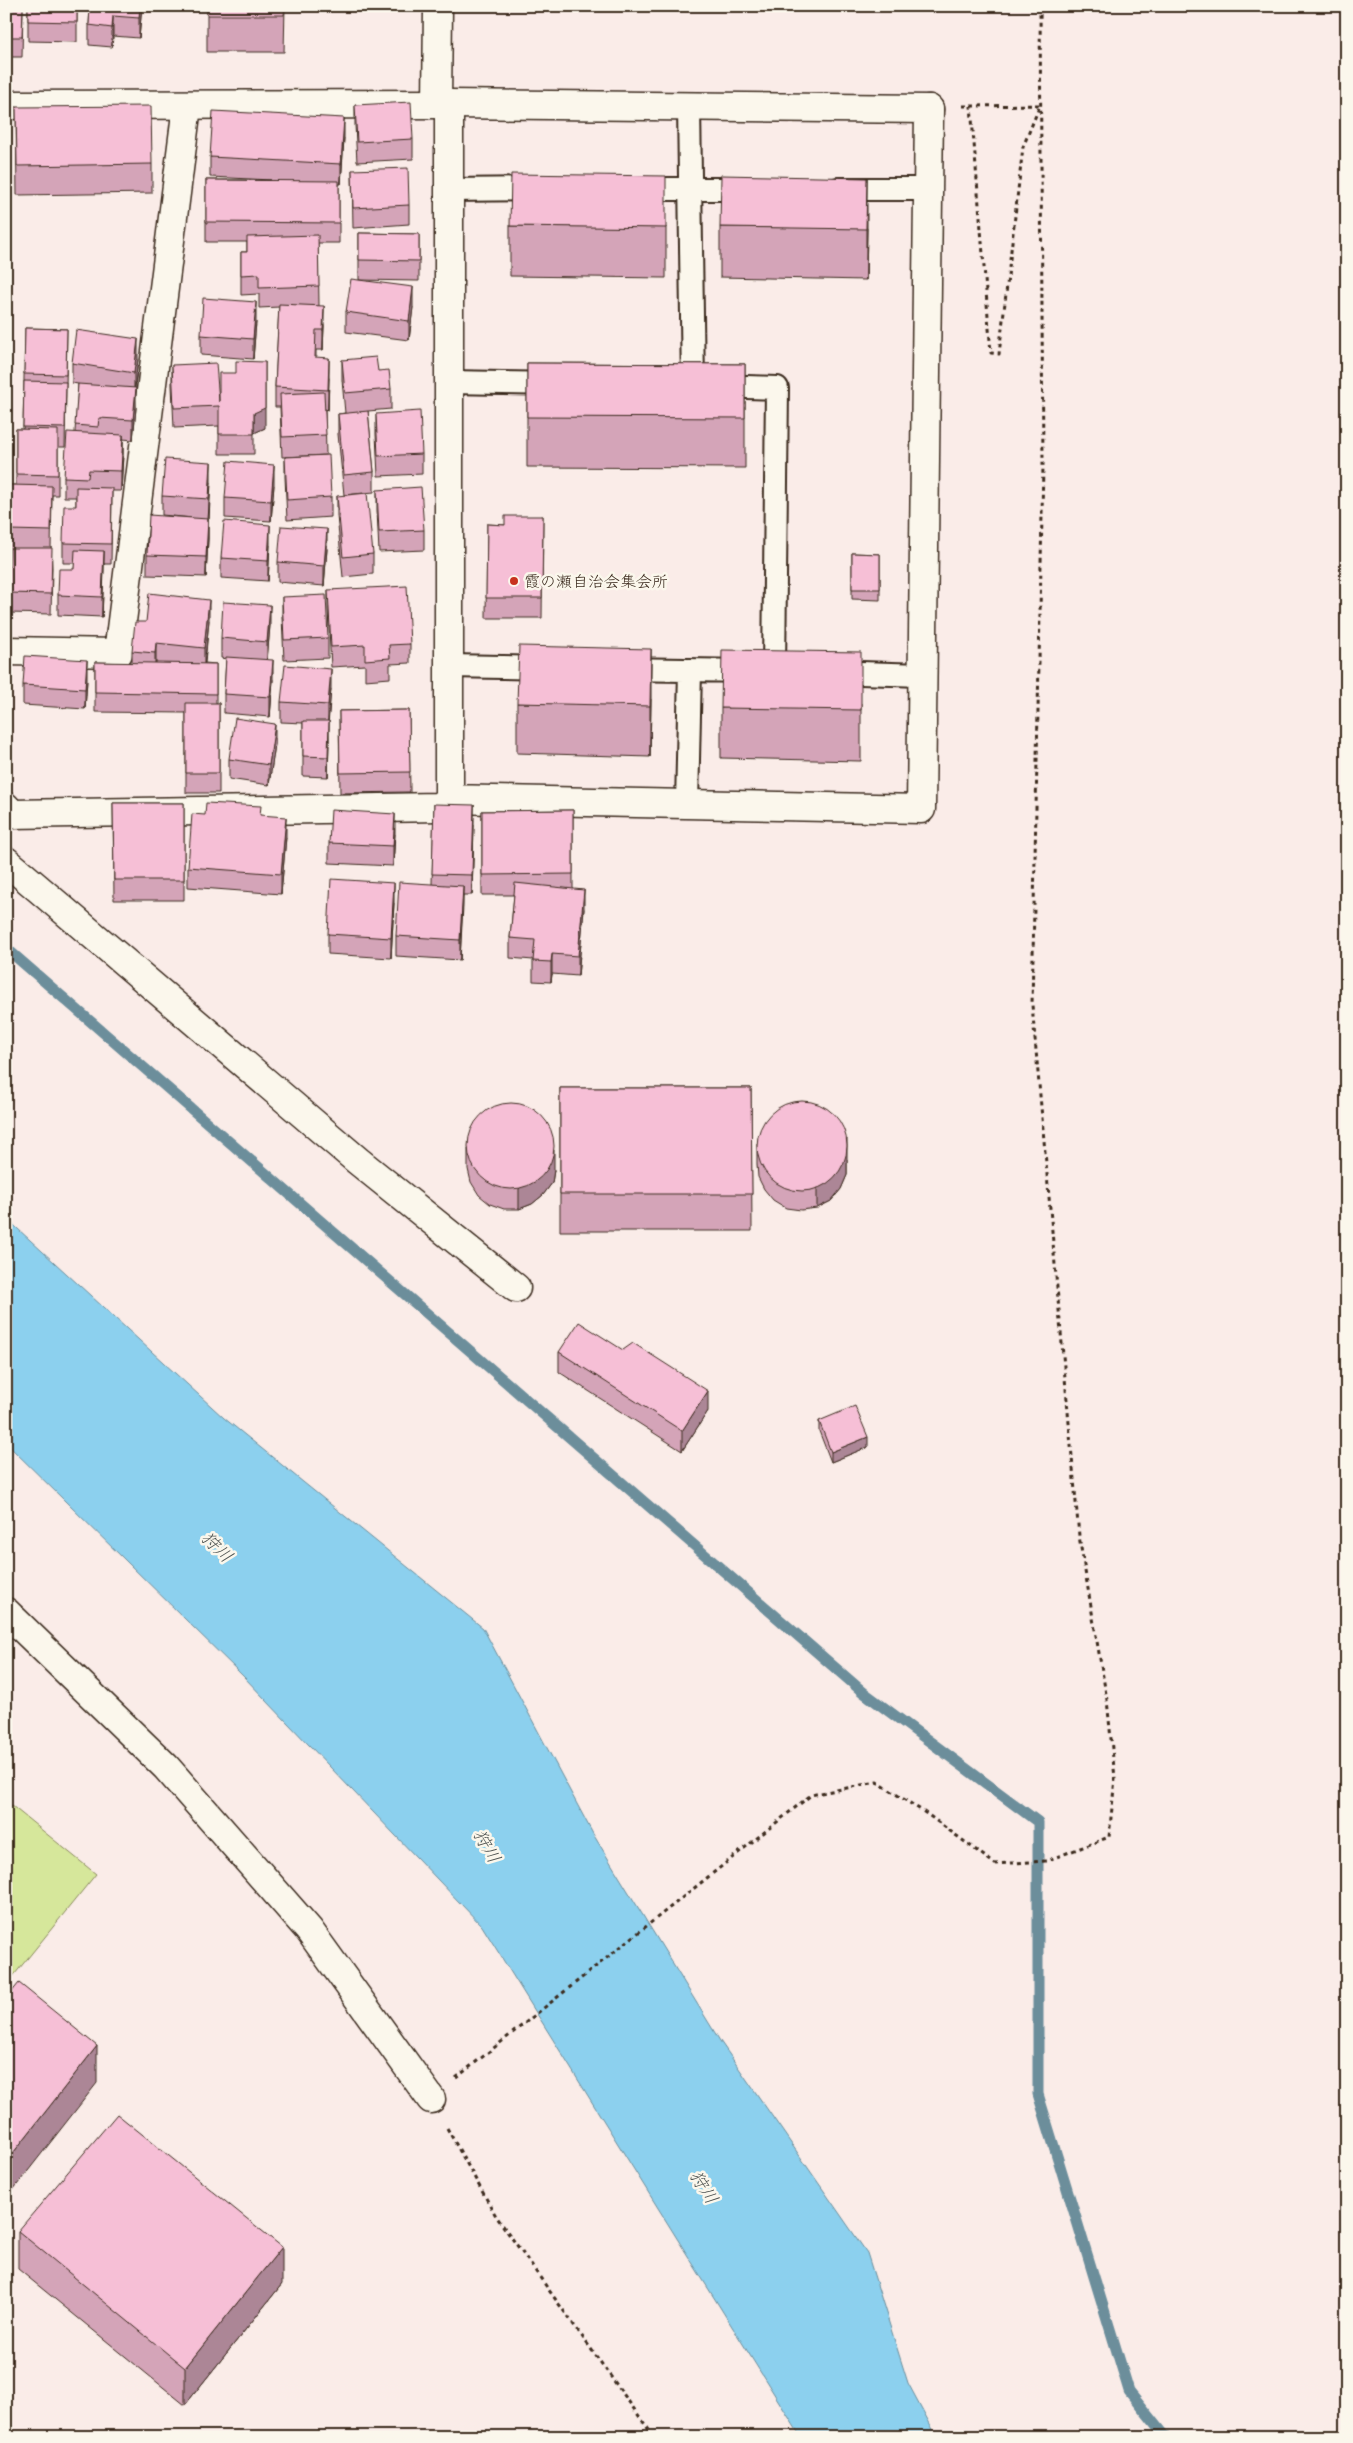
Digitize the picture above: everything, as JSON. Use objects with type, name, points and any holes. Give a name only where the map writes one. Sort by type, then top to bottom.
[{"type":"street","points":[[438,6],[449,190],[448,799]]},
{"type":"street","points":[[6,105],[443,104],[929,109],[921,809],[448,799],[438,807],[429,808],[12,814],[6,807]]},
{"type":"street","points":[[6,651],[118,653],[187,106]]},
{"type":"street","points":[[6,861],[358,1161],[516,1288]]},
{"type":"street","points":[[6,1612],[166,1767],[302,1923],[431,2099]]},
{"type":"lane","points":[[689,106],[690,189],[683,386],[777,388],[794,671]]},
{"type":"lane","points":[[449,190],[565,189]]},
{"type":"lane","points":[[613,189],[769,189]]},
{"type":"lane","points":[[819,189],[928,189]]},
{"type":"lane","points":[[449,382],[576,384]]},
{"type":"lane","points":[[449,666],[565,668]]},
{"type":"lane","points":[[603,669],[794,671],[922,675]]},
{"type":"lane","points":[[687,804],[690,670]]},
{"type":"path","points":[[654,2437],[496,2216],[431,2099],[811,1795],[877,1782],[927,1814],[995,1864],[1046,1862],[1109,1838],[1115,1778],[1108,1700],[1079,1536],[1032,1005],[1043,465],[1040,6]]},
{"type":"path","points":[[1040,105],[1024,147],[999,354],[991,353],[971,106],[1040,105]]},
{"type":"green space","points":[[6,1801],[96,1874],[6,1985]]},
{"type":"water","name":"狩川","points":[[6,1218],[224,1418],[483,1628],[593,1834],[720,2041],[867,2253],[908,2383],[937,2437],[801,2437],[482,1926],[244,1677],[6,1443]]},
{"type":"building","points":[[6,6],[23,6],[22,37],[6,37]]},
{"type":"building","points":[[28,6],[77,6],[77,22],[28,21]]},
{"type":"building","points":[[90,6],[140,6],[139,18],[113,16],[112,28],[89,25]]},
{"type":"building","points":[[207,6],[285,6],[284,15],[207,15]]},
{"type":"building","points":[[411,102],[413,139],[357,142],[355,105]]},
{"type":"building","points":[[151,106],[152,164],[17,166],[16,107]]},
{"type":"building","points":[[213,111],[344,118],[341,164],[210,157]]},
{"type":"building","points":[[408,168],[409,205],[353,208],[352,170]]},
{"type":"building","points":[[511,174],[666,176],[666,228],[510,226]]},
{"type":"building","points":[[721,175],[867,178],[866,229],[720,227]]},
{"type":"building","points":[[206,180],[339,181],[339,223],[206,222]]},
{"type":"building","points":[[359,233],[419,234],[419,261],[359,260]]},
{"type":"building","points":[[318,235],[319,286],[259,288],[259,274],[241,275],[241,252],[247,252],[247,237]]},
{"type":"building","points":[[351,279],[413,287],[409,321],[346,312]]},
{"type":"building","points":[[203,298],[256,302],[253,339],[201,335]]},
{"type":"building","points":[[279,304],[324,306],[323,330],[316,330],[315,357],[329,358],[328,390],[275,387]]},
{"type":"building","points":[[25,328],[67,329],[66,375],[24,374]]},
{"type":"building","points":[[76,330],[138,339],[134,373],[72,363]]},
{"type":"building","points":[[376,357],[378,371],[389,370],[391,389],[345,393],[342,360]]},
{"type":"building","points":[[236,361],[265,362],[265,408],[254,413],[254,434],[219,434],[219,406],[174,408],[172,365],[216,363],[219,402],[219,373],[236,373]]},
{"type":"building","points":[[527,363],[745,364],[745,418],[527,417]]},
{"type":"building","points":[[24,381],[66,382],[65,428],[23,427]]},
{"type":"building","points":[[78,384],[136,388],[133,420],[99,418],[98,427],[75,425]]},
{"type":"building","points":[[324,392],[326,435],[282,437],[280,394]]},
{"type":"building","points":[[368,411],[374,472],[344,475],[338,414]]},
{"type":"building","points":[[420,411],[422,454],[378,456],[376,414]]},
{"type":"building","points":[[16,429],[58,430],[58,475],[16,474]]},
{"type":"building","points":[[67,432],[123,435],[121,471],[89,470],[88,478],[64,477]]},
{"type":"building","points":[[329,455],[331,497],[287,500],[285,457]]},
{"type":"building","points":[[165,459],[211,462],[209,499],[162,496]]},
{"type":"building","points":[[228,461],[274,465],[271,501],[225,498]]},
{"type":"building","points":[[10,485],[52,486],[51,531],[9,530]]},
{"type":"building","points":[[76,487],[112,488],[111,544],[63,543],[64,506],[76,506]]},
{"type":"building","points":[[421,487],[424,530],[379,532],[377,490]]},
{"type":"building","points":[[367,493],[373,554],[343,557],[337,496]]},
{"type":"building","points":[[149,515],[208,519],[206,557],[147,555]]},
{"type":"building","name":"霞の瀬自治会集会所","points":[[505,516],[543,516],[542,598],[486,598],[487,524],[505,525]]},
{"type":"building","points":[[224,521],[270,525],[268,561],[221,558]]},
{"type":"building","points":[[281,526],[327,529],[324,566],[278,562]]},
{"type":"building","points":[[10,548],[52,548],[51,594],[9,593]]},
{"type":"building","points":[[75,550],[104,551],[102,597],[58,595],[59,569],[74,569]]},
{"type":"building","points":[[852,553],[880,554],[880,589],[852,589]]},
{"type":"building","points":[[407,586],[410,644],[389,645],[390,658],[365,660],[365,645],[331,647],[328,590]]},
{"type":"building","points":[[149,593],[209,600],[204,648],[156,643],[155,653],[132,651],[135,622],[146,622]]},
{"type":"building","points":[[326,595],[328,638],[284,640],[282,597]]},
{"type":"building","points":[[223,602],[270,605],[267,642],[221,638]]},
{"type":"building","points":[[519,646],[651,649],[650,706],[517,703]]},
{"type":"building","points":[[722,650],[861,652],[861,710],[721,708]]},
{"type":"building","points":[[25,656],[87,660],[85,689],[23,685]]},
{"type":"building","points":[[226,657],[273,660],[270,697],[224,694]]},
{"type":"building","points":[[95,662],[216,664],[216,694],[95,692]]},
{"type":"building","points":[[285,665],[331,669],[328,705],[281,702]]},
{"type":"building","points":[[186,703],[219,703],[219,773],[186,773]]},
{"type":"building","points":[[409,710],[410,772],[340,773],[339,711]]},
{"type":"building","points":[[235,718],[275,724],[269,765],[229,759]]},
{"type":"building","points":[[303,721],[329,721],[328,757],[303,756]]},
{"type":"building","points":[[113,803],[184,803],[184,880],[114,880]]},
{"type":"building","points":[[206,803],[261,806],[260,815],[286,817],[281,874],[188,867],[192,814],[205,815]]},
{"type":"building","points":[[434,804],[474,805],[472,875],[432,874]]},
{"type":"building","points":[[331,810],[395,814],[393,846],[329,843]]},
{"type":"building","points":[[573,810],[573,874],[482,875],[482,811]]},
{"type":"building","points":[[331,879],[394,883],[391,938],[328,934]]},
{"type":"building","points":[[399,882],[463,886],[460,940],[396,936]]},
{"type":"building","points":[[515,883],[584,890],[578,956],[552,954],[551,962],[533,961],[535,940],[510,938]]},
{"type":"building","points":[[560,1088],[751,1088],[752,1194],[560,1194]]},
{"type":"building","points":[[802,1101],[819,1105],[834,1114],[843,1129],[847,1146],[843,1163],[834,1178],[819,1187],[802,1191],[785,1187],[770,1178],[761,1163],[757,1146],[761,1129],[770,1114],[785,1105]]},
{"type":"building","points":[[511,1103],[527,1106],[535,1110],[547,1122],[551,1130],[554,1146],[551,1162],[547,1170],[535,1182],[527,1186],[511,1189],[495,1186],[487,1182],[475,1170],[471,1162],[468,1146],[471,1130],[475,1122],[487,1110],[495,1106]]},
{"type":"building","points":[[579,1322],[623,1350],[633,1343],[708,1391],[682,1431],[559,1352]]},
{"type":"building","points":[[855,1406],[868,1437],[831,1452],[819,1421]]},
{"type":"building","points":[[19,1983],[97,2046],[6,2162],[6,1999]]},
{"type":"building","points":[[117,2114],[282,2247],[185,2368],[18,2231]]},
{"type":"waterway","points":[[6,948],[863,1692],[1038,1822],[1038,2094],[1129,2391],[1166,2437]]},
{"type":"place","name":"霞の瀬自治会集会所","points":[[514,581]]}]
